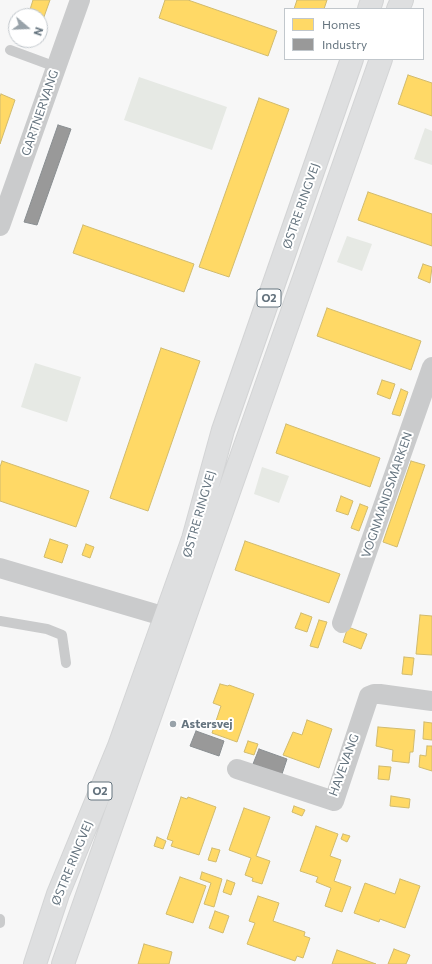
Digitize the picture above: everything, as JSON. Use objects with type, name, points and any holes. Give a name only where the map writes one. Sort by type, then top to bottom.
[{"type":"main road","name":"ØSTRE RINGVEJ","points":[[34,964],[58,894],[119,746],[166,617],[193,539],[223,430],[352,60]]},
{"type":"main road","name":"ØSTRE RINGVEJ","points":[[63,964],[381,60]]},
{"type":"street","name":"GARTNERVANG","points":[[0,226],[3,205],[80,0]]},
{"type":"street","name":"VOGNMANDSMARKEN","points":[[342,623],[432,367]]},
{"type":"street","points":[[0,568],[166,617],[172,622],[176,642]]},
{"type":"street","name":"HAVEVANG","points":[[237,769],[334,801],[369,696],[374,694],[432,701]]},
{"type":"lane","points":[[10,50],[56,67]]},
{"type":"lane","points":[[0,621],[47,629],[62,635],[66,663]]},
{"type":"shaded area","points":[[139,77],[227,107],[212,150],[124,120]]},
{"type":"shaded area","points":[[425,128],[432,131],[432,165],[414,159]]},
{"type":"shaded area","points":[[347,236],[372,244],[362,271],[337,262]]},
{"type":"shaded area","points":[[35,363],[81,377],[67,422],[21,407]]},
{"type":"shaded area","points":[[262,467],[289,476],[279,503],[254,494]]},
{"type":"building: Homes","points":[[33,0],[50,0],[47,8],[30,8]]},
{"type":"building: Homes","points":[[165,0],[188,0],[277,31],[268,56],[159,18]]},
{"type":"building: Homes","points":[[297,0],[327,0],[324,8],[294,8]]},
{"type":"building: Homes","points":[[408,75],[432,83],[432,116],[398,104]]},
{"type":"building: Homes","points":[[1,94],[15,100],[0,144],[0,97]]},
{"type":"building: Homes","points":[[259,98],[289,109],[229,277],[199,267]]},
{"type":"building: Homes","points":[[368,192],[432,214],[432,246],[358,220]]},
{"type":"building: Homes","points":[[83,225],[194,264],[184,292],[73,253]]},
{"type":"building: Homes","points":[[423,264],[432,267],[430,283],[418,278]]},
{"type":"building: Homes","points":[[327,308],[421,341],[411,370],[317,336]]},
{"type":"building: Homes","points":[[161,348],[200,361],[148,511],[110,498]]},
{"type":"building: Homes","points":[[382,380],[395,384],[390,399],[377,394]]},
{"type":"building: Homes","points":[[401,389],[408,392],[400,416],[392,414]]},
{"type":"building: Homes","points":[[286,424],[380,458],[370,487],[276,453]]},
{"type":"building: Homes","points":[[2,461],[89,491],[76,527],[0,501],[0,467]]},
{"type":"building: Homes","points":[[411,461],[425,465],[397,547],[383,542]]},
{"type":"building: Homes","points":[[341,496],[353,501],[348,515],[336,511]]},
{"type":"building: Homes","points":[[360,504],[368,507],[359,531],[351,528]]},
{"type":"building: Homes","points":[[50,539],[68,545],[62,563],[44,557]]},
{"type":"building: Homes","points":[[245,541],[340,574],[329,603],[235,570]]},
{"type":"building: Homes","points":[[86,544],[94,547],[90,558],[82,555]]},
{"type":"building: Homes","points":[[301,613],[312,617],[307,632],[295,628]]},
{"type":"building: Homes","points":[[420,615],[432,616],[432,655],[416,654]]},
{"type":"building: Homes","points":[[319,620],[327,622],[318,648],[310,646]]},
{"type":"building: Homes","points":[[348,627],[367,634],[361,649],[343,642]]},
{"type":"building: Homes","points":[[404,657],[414,658],[412,675],[402,674]]},
{"type":"building: Homes","points":[[220,684],[229,685],[254,694],[237,742],[212,733],[221,706],[213,703]]},
{"type":"building: Homes","points":[[307,720],[332,729],[319,768],[283,755],[293,732],[302,735]]},
{"type":"building: Homes","points":[[424,722],[432,723],[432,740],[423,739]]},
{"type":"building: Homes","points":[[378,727],[415,730],[413,752],[410,752],[409,763],[392,761],[393,750],[376,746]]},
{"type":"building: Homes","points":[[248,741],[258,744],[254,755],[244,752]]},
{"type":"building: Homes","points":[[427,746],[432,746],[432,771],[419,767],[420,755],[426,756]]},
{"type":"building: Homes","points":[[379,766],[391,767],[389,780],[378,779]]},
{"type":"building: Homes","points":[[391,796],[410,799],[409,808],[390,806]]},
{"type":"building: Homes","points":[[181,797],[187,799],[188,797],[216,807],[199,855],[171,846],[173,841],[167,839]]},
{"type":"building: Homes","points":[[294,806],[305,810],[302,816],[292,812]]},
{"type":"building: Homes","points":[[244,808],[270,817],[256,856],[270,861],[262,884],[252,881],[253,878],[245,875],[251,858],[229,850]]},
{"type":"building: Homes","points":[[316,826],[338,834],[330,856],[341,860],[334,881],[351,887],[342,912],[325,906],[331,888],[316,882],[318,877],[300,871]]},
{"type":"building: Homes","points":[[343,834],[350,836],[347,842],[341,839]]},
{"type":"building: Homes","points":[[157,837],[166,841],[163,849],[154,846]]},
{"type":"building: Homes","points":[[212,848],[220,850],[216,862],[208,860]]},
{"type":"building: Homes","points":[[202,872],[222,879],[214,907],[204,904],[211,883],[200,879]]},
{"type":"building: Homes","points":[[180,877],[206,886],[193,923],[166,914]]},
{"type":"building: Homes","points":[[400,879],[420,886],[405,928],[380,919],[379,922],[354,913],[365,883],[395,894]]},
{"type":"building: Homes","points":[[227,880],[235,883],[231,895],[223,892]]},
{"type":"building: Homes","points":[[258,896],[279,903],[273,921],[305,932],[304,936],[310,938],[303,958],[297,956],[295,961],[247,944],[255,923],[249,921]]},
{"type":"building: Homes","points":[[215,911],[229,916],[223,933],[209,928]]},
{"type":"building: Homes","points":[[144,944],[172,952],[169,964],[138,964]]},
{"type":"building: Homes","points":[[394,949],[410,955],[406,964],[388,964]]},
{"type":"building: Homes","points":[[337,950],[376,964],[332,964]]},
{"type":"building: Industry","points":[[58,125],[71,129],[37,225],[24,222]]},
{"type":"building: Industry","points":[[196,731],[224,741],[219,756],[190,746]]},
{"type":"building: Industry","points":[[259,749],[287,759],[282,774],[253,764]]},
{"type":"place","name":"Astersvej","points":[[173,724]]}]
